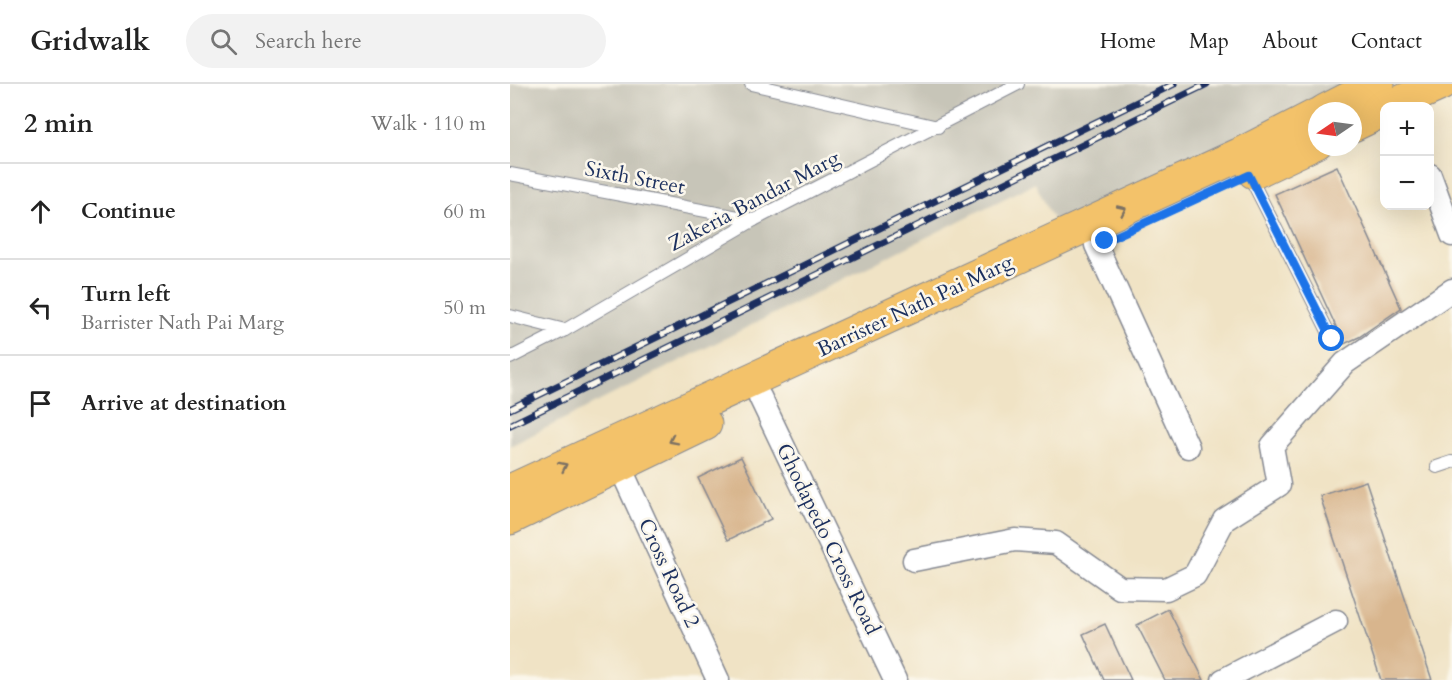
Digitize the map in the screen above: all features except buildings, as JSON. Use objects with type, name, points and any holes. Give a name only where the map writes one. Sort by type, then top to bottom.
[{"type":"main road","points":[[1392,102],[1440,84]]},
{"type":"main road","points":[[1362,106],[1380,104]]},
{"type":"main road","points":[[1362,120],[1380,109]]},
{"type":"main road","name":"Barrister Nath Pai Marg","points":[[510,491],[705,413],[1308,120]]},
{"type":"main road","name":"Barrister Nath Pai Marg","points":[[510,518],[620,467],[705,413],[760,397],[1308,146]]},
{"type":"street","points":[[1434,186],[1452,235]]},
{"type":"street","points":[[1096,245],[1188,447]]},
{"type":"street","points":[[914,560],[1015,540],[1056,543],[1120,588],[1166,589],[1196,575],[1224,520],[1279,485],[1272,446],[1345,363],[1452,290]]},
{"type":"street","name":"Ghodapedo Cross Road","points":[[760,397],[895,680]]},
{"type":"street","name":"Cross Road 2","points":[[620,467],[718,680]]},
{"type":"street","points":[[1223,680],[1336,621]]},
{"type":"lane","points":[[751,84],[938,127]]},
{"type":"lane","name":"Zakeria Bandar Marg","points":[[510,358],[565,330],[754,220],[1018,84]]},
{"type":"lane","name":"Sixth Street","points":[[510,174],[754,220]]},
{"type":"lane","points":[[1249,175],[1332,339]]},
{"type":"lane","points":[[510,316],[565,330]]},
{"type":"lane","points":[[1437,467],[1452,462]]},
{"type":"shaded area","points":[[510,84],[1358,84],[1321,102],[1308,102],[1308,109],[1059,231],[1035,183],[510,446]]},
{"type":"railway","points":[[510,409],[1174,84]]},
{"type":"railway","points":[[510,425],[1207,84]]},
{"type":"route","points":[[1105,241],[1249,175],[1332,339]]}]
